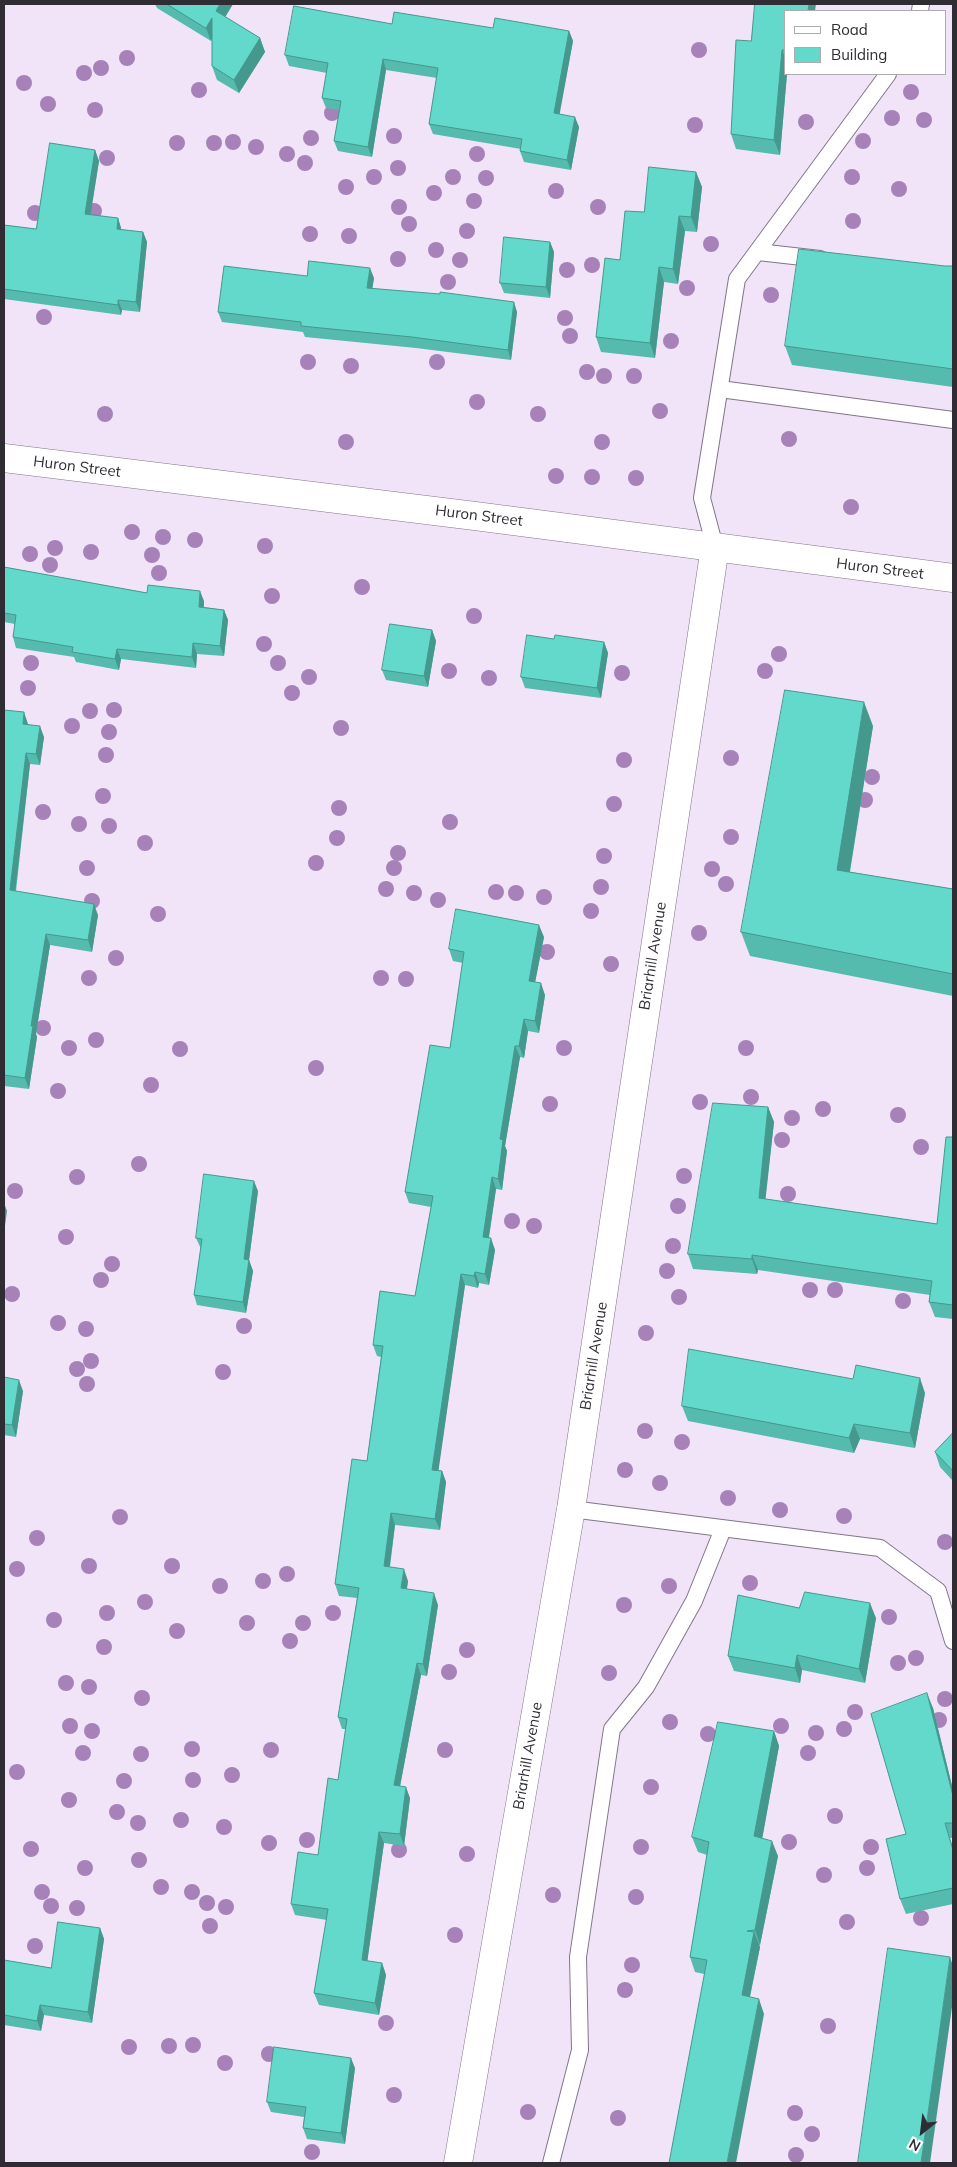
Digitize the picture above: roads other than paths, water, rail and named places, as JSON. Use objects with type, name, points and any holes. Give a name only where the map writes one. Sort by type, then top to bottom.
[{"type":"street","name":"Huron Street","points":[[4,458],[466,514],[953,578]]},
{"type":"street","name":"Briarhill Avenue","points":[[458,2163],[571,1509],[715,547]]},
{"type":"lane","points":[[715,547],[702,498],[738,279],[887,75]]},
{"type":"lane","points":[[758,252],[836,261]]},
{"type":"lane","points":[[720,389],[953,420]]},
{"type":"lane","points":[[571,1509],[880,1548],[938,1591],[953,1641]]},
{"type":"lane","points":[[551,2163],[580,2050],[578,1957],[612,1729],[646,1687],[689,1609],[722,1529]]}]
